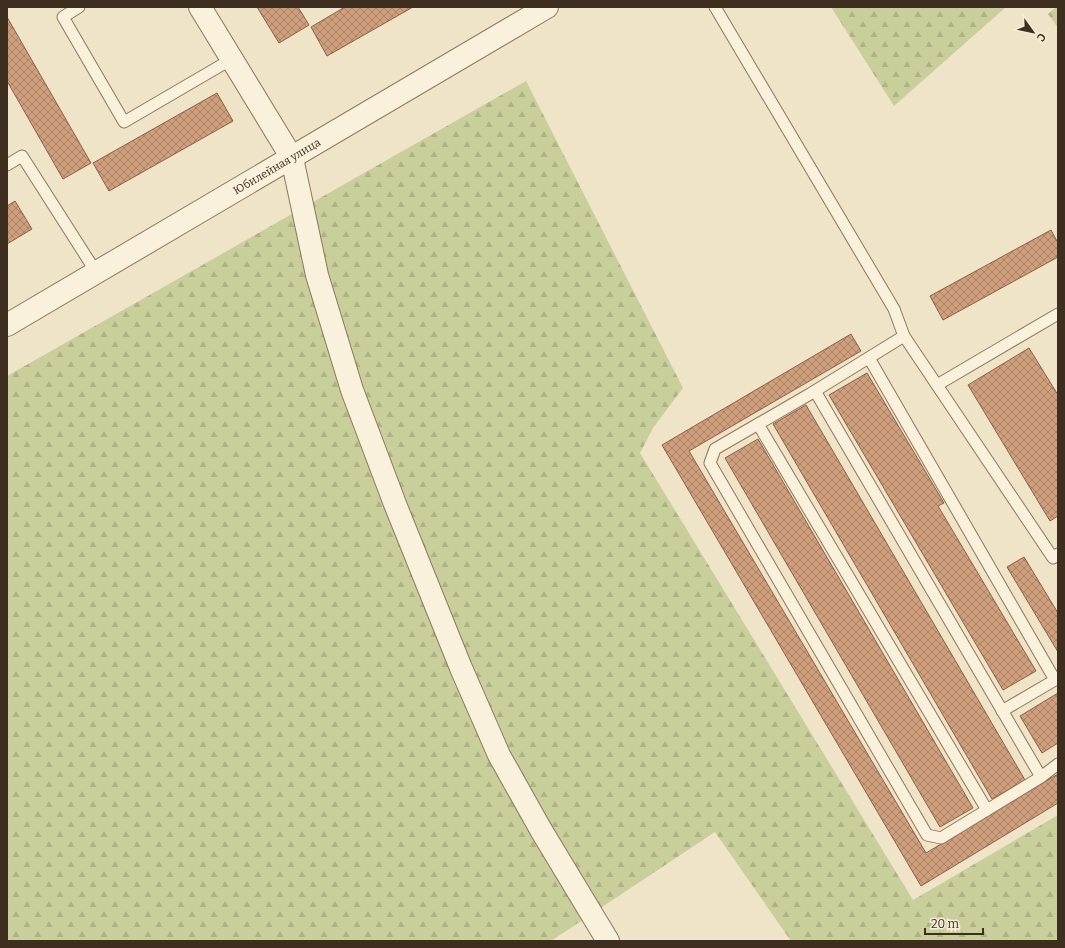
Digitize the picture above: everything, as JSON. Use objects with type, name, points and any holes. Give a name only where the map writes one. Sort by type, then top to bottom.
[{"type":"street","points":[[200,7],[292,158],[317,275],[352,390],[394,504],[461,668],[499,755],[541,830],[608,941]]},
{"type":"street","name":"Юбилейная улица","points":[[7,325],[547,7]]},
{"type":"lane","points":[[79,7],[63,17],[124,122],[232,59]]},
{"type":"lane","points":[[716,7],[894,309],[904,336],[1053,558],[1058,554]]},
{"type":"lane","points":[[7,165],[22,156],[96,272]]},
{"type":"lane","points":[[937,385],[1058,314]]},
{"type":"lane","points":[[904,336],[815,391],[715,449],[710,463],[927,835],[941,838],[1041,777],[1058,764]]},
{"type":"lane","points":[[869,358],[1056,679],[1002,711]]},
{"type":"lane","points":[[815,391],[1041,777]]},
{"type":"lane","points":[[758,424],[987,810]]},
{"type":"green space","points":[[831,7],[1006,7],[894,106]]},
{"type":"green space","points":[[1058,7],[1058,28],[1048,14]]},
{"type":"green space","points":[[526,81],[683,388],[653,428],[640,453],[913,900],[1058,815],[1058,941],[791,941],[715,832],[551,941],[7,941],[7,376]]},
{"type":"building","points":[[257,7],[298,7],[309,25],[279,43]]},
{"type":"building","points":[[345,7],[413,7],[327,56],[311,27]]},
{"type":"building","points":[[7,17],[91,163],[63,179],[7,81]]},
{"type":"building","points":[[217,93],[233,121],[109,191],[93,163]]},
{"type":"building","points":[[15,201],[32,229],[7,244],[7,206]]},
{"type":"building","points":[[1051,230],[1058,243],[1058,257],[943,320],[930,296]]},
{"type":"building","points":[[851,334],[861,351],[689,451],[926,853],[1058,774],[1058,803],[921,886],[662,445]]},
{"type":"building","points":[[1029,348],[1058,395],[1058,516],[1050,521],[968,385]]},
{"type":"building","points":[[867,373],[944,503],[938,506],[1036,671],[1003,690],[829,395]]},
{"type":"building","points":[[806,405],[1025,780],[992,799],[773,424]]},
{"type":"building","points":[[758,439],[973,808],[940,827],[725,458]]},
{"type":"building","points":[[1024,557],[1058,613],[1058,652],[1007,567]]},
{"type":"building","points":[[1058,693],[1058,743],[1042,753],[1020,716]]}]
